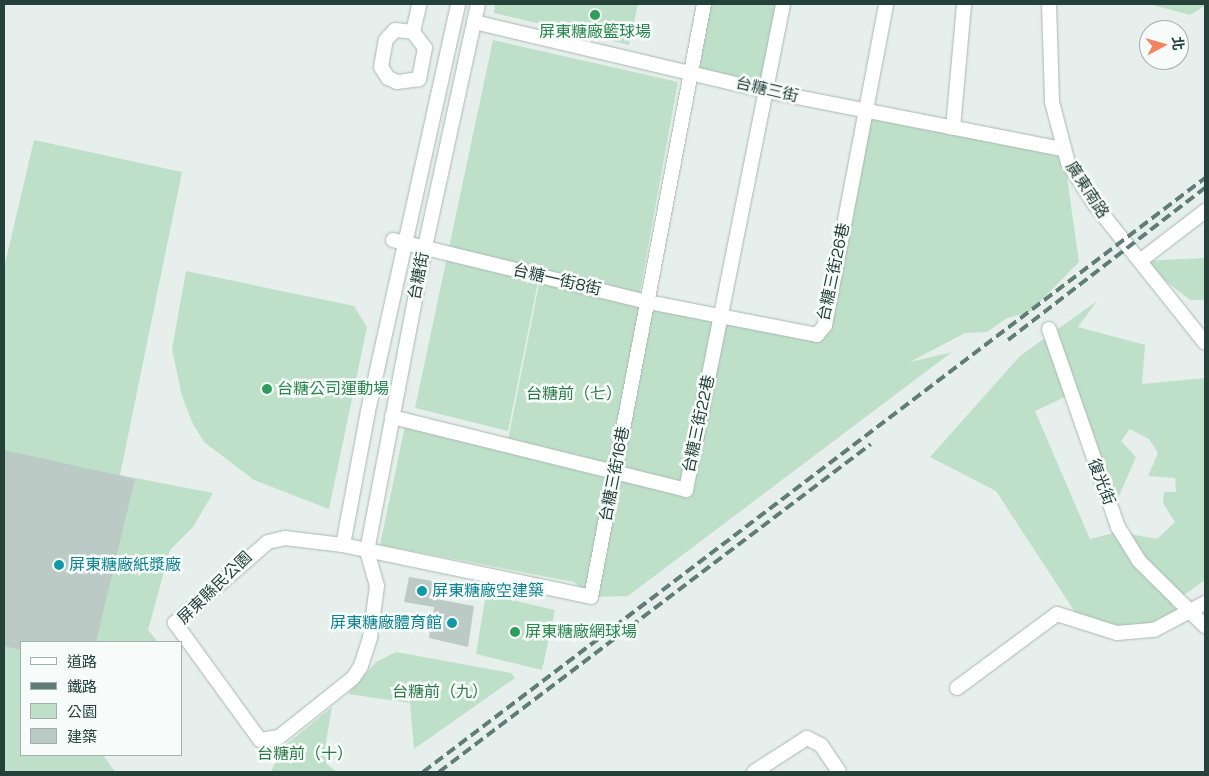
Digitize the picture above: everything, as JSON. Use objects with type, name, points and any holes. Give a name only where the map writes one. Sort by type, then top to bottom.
[{"type":"street","name":"台糖街","points":[[342,545],[399,242],[458,4]]},
{"type":"street","name":"台糖街","points":[[367,550],[425,247],[478,4]]},
{"type":"street","name":"台糖三街16巷","points":[[342,545],[591,597],[704,4]]},
{"type":"street","name":"台糖三街22巷","points":[[392,417],[686,490],[783,4]]},
{"type":"street","points":[[865,112],[886,4]]},
{"type":"street","points":[[953,128],[964,4]]},
{"type":"street","name":"廣東南路","points":[[1049,4],[1052,102],[1063,148],[1085,191],[1205,343]]},
{"type":"street","points":[[413,32],[419,6]]},
{"type":"street","name":"台糖三街","points":[[474,22],[690,71],[766,91],[865,112],[1063,148]]},
{"type":"street","name":"台糖三街26巷","points":[[721,317],[816,335],[824,326],[865,112]]},
{"type":"street","points":[[1140,261],[1205,210]]},
{"type":"street","name":"台糖一街8街","points":[[399,242],[648,302],[721,317]]},
{"type":"street","name":"復光街","points":[[1049,329],[1118,528],[1139,561],[1205,626]]},
{"type":"street","name":"屏東縣民公園","points":[[342,545],[285,538],[268,542],[175,623],[260,740],[279,738],[353,678],[361,666],[370,638],[377,586],[367,550]]},
{"type":"street","points":[[957,688],[1057,614],[1117,633],[1154,630],[1190,613],[1205,603]]},
{"type":"street","points":[[754,772],[807,738],[821,745],[839,772]]},
{"type":"green space","name":"屏東糖廠籃球場","points":[[495,4],[638,4],[629,45],[494,13]]},
{"type":"green space","points":[[704,4],[783,4],[766,91],[690,71]]},
{"type":"green space","points":[[1149,4],[1205,4],[1205,6],[1190,15]]},
{"type":"green space","points":[[493,40],[678,82],[639,297],[540,272],[508,431],[415,408]]},
{"type":"green space","name":"台糖前（七）","points":[[865,112],[1063,149],[1079,262],[1030,312],[1007,318],[987,332],[965,333],[910,362],[952,352],[628,596],[591,597],[574,582],[380,545],[406,421],[507,445],[541,274],[816,335]]},
{"type":"green space","points":[[34,140],[182,172],[120,475],[213,493],[193,527],[170,550],[148,630],[157,641],[20,641],[20,756],[104,756],[115,772],[4,772],[4,268]]},
{"type":"green space","points":[[1205,258],[1205,300],[1190,300],[1140,261]]},
{"type":"green space","name":"台糖公司運動場","points":[[186,271],[354,306],[367,327],[329,509],[254,480],[204,442],[193,424],[182,396],[172,349]]},
{"type":"green space","points":[[1097,301],[1078,327],[1145,345],[1142,384],[1205,378],[1205,580],[1171,604],[1185,618],[1109,634],[1088,632],[996,491],[930,457],[1020,356]],"holes":[[[1065,397],[1108,508],[1119,496],[1136,457],[1121,441],[1130,429],[1149,439],[1158,453],[1148,476],[1175,478],[1176,492],[1164,492],[1163,503],[1175,522],[1157,539],[1118,532],[1090,539],[1035,411]]]},
{"type":"green space","name":"屏東糖廠網球場","points":[[486,594],[555,610],[542,670],[476,654]]},
{"type":"green space","name":"台糖前（九）","points":[[396,652],[511,673],[515,678],[414,749],[410,703],[348,694],[376,662]]},
{"type":"green space","name":"台糖前（十）","points":[[332,707],[324,754],[327,764],[336,772],[271,772],[282,748]]},
{"type":"building","name":"屏東糖廠紙漿廠","points":[[4,450],[135,479],[96,641],[20,641],[20,650],[4,646]]},
{"type":"building","name":"屏東糖廠體育館","points":[[409,577],[438,582],[436,599],[474,606],[468,647],[429,638],[435,602],[434,607],[404,602]]},
{"type":"railway","points":[[423,772],[1205,178]]},
{"type":"railway","points":[[1008,340],[1205,188]]},
{"type":"railway","points":[[439,772],[871,444]]},
{"type":"place","name":"屏東糖廠籃球場","points":[[595,15]]},
{"type":"place","name":"台糖公司運動場","points":[[267,389]]},
{"type":"place","name":"屏東糖廠紙漿廠","points":[[59,565]]},
{"type":"place","name":"屏東糖廠空建築","points":[[422,591]]},
{"type":"place","name":"屏東糖廠體育館","points":[[452,623]]},
{"type":"place","name":"屏東糖廠網球場","points":[[515,632]]}]
